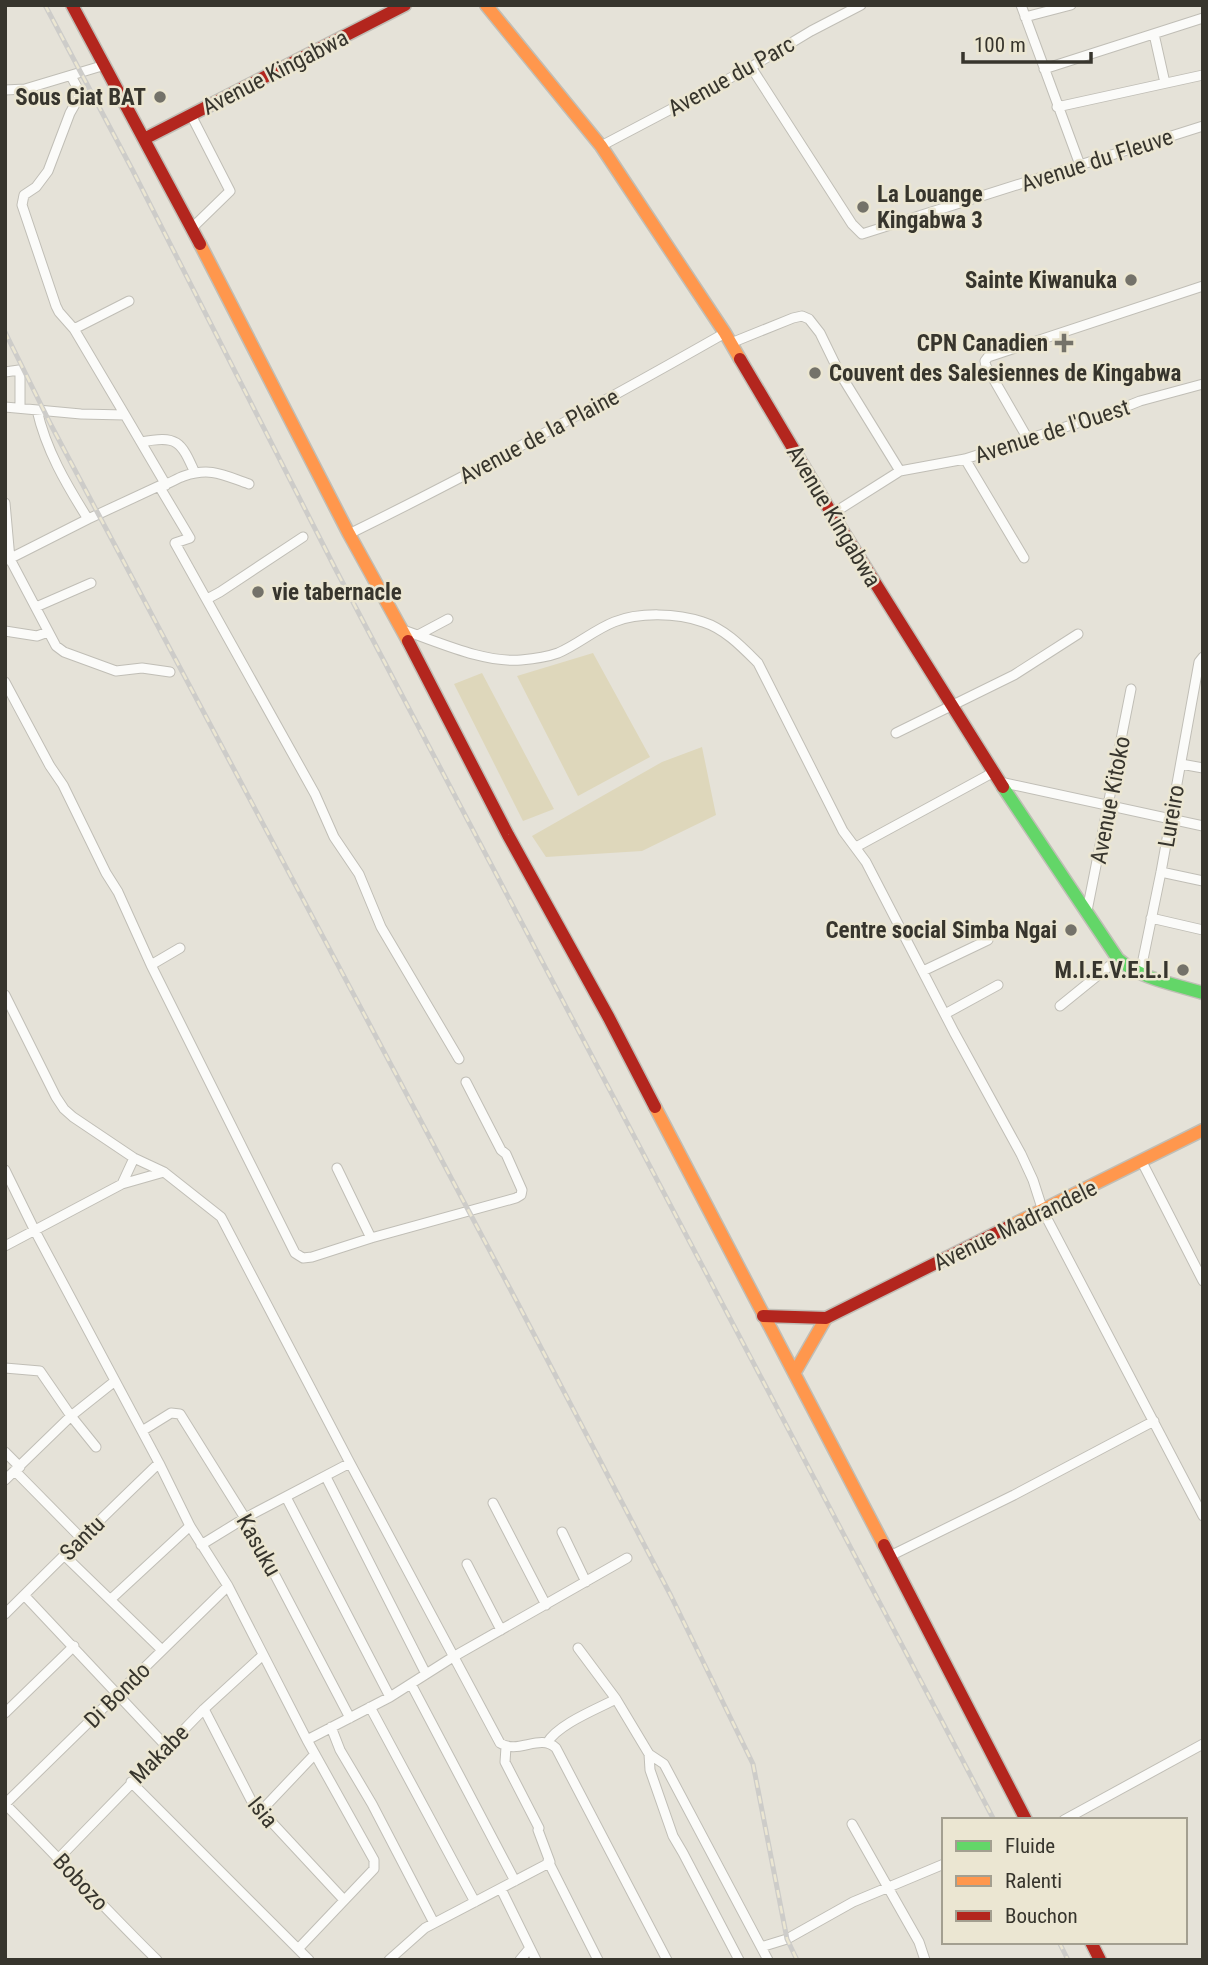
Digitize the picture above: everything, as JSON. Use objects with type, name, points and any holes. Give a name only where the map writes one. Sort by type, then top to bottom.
[{"type":"main road","points":[[72,5],[349,534],[403,630],[508,835],[609,1018],[1025,1818]]},
{"type":"main road","name":"Avenue Kingabwa","points":[[144,139],[405,5]]},
{"type":"main road","name":"Avenue Kingabwa","points":[[486,5],[601,146],[728,338],[832,514],[952,706],[1118,960],[1140,974],[1203,993]]},
{"type":"main road","name":"Avenue Madrandele","points":[[826,1318],[1203,1130]]},
{"type":"main road","points":[[763,1316],[826,1318],[795,1372]]},
{"type":"main road","points":[[1092,1944],[1100,1960]]},
{"type":"street","name":"Avenue du Parc","points":[[601,146],[861,5]]},
{"type":"street","points":[[1021,5],[1080,165]]},
{"type":"street","points":[[1025,17],[1071,5]]},
{"type":"street","points":[[1044,69],[1203,18]]},
{"type":"street","points":[[1154,34],[1165,83]]},
{"type":"street","points":[[5,90],[25,89],[104,65]]},
{"type":"street","name":"Avenue du Fleuve","points":[[751,67],[852,224],[862,234],[1203,126]]},
{"type":"street","points":[[1058,107],[1203,75]]},
{"type":"street","points":[[71,76],[78,89],[78,99],[48,171],[36,187],[24,195],[22,205],[56,306],[74,329],[141,442],[190,538],[175,543],[315,794],[334,837],[359,874],[381,927],[459,1059]]},
{"type":"street","points":[[191,116],[230,191],[191,228]]},
{"type":"street","points":[[1028,439],[986,366],[988,357],[1203,286]]},
{"type":"street","points":[[74,329],[129,301]]},
{"type":"street","name":"Avenue de la Plaine","points":[[349,534],[728,338],[802,316],[809,319],[820,333],[839,372],[900,471]]},
{"type":"street","points":[[5,372],[15,369],[20,372],[20,407]]},
{"type":"street","name":"Avenue de l'Ouest","points":[[832,514],[900,471],[965,459],[1140,401],[1203,384]]},
{"type":"street","points":[[5,407],[125,415]]},
{"type":"street","points":[[37,410],[41,429],[56,465],[88,519]]},
{"type":"street","points":[[141,442],[157,439],[179,444],[185,450],[195,473]]},
{"type":"street","points":[[965,459],[1024,558]]},
{"type":"street","points":[[8,560],[88,519],[195,473],[211,471],[248,484]]},
{"type":"street","points":[[5,503],[8,560],[56,646],[64,652],[116,671],[142,668],[170,672]]},
{"type":"street","points":[[207,599],[303,537]]},
{"type":"street","points":[[36,607],[91,583]]},
{"type":"street","points":[[403,630],[492,659],[521,660],[556,654],[612,623],[650,614],[704,622],[739,644],[758,663],[843,831],[873,874],[1021,1154],[1043,1211],[1203,1516]]},
{"type":"street","points":[[418,635],[448,619]]},
{"type":"street","points":[[5,631],[37,636],[48,632]]},
{"type":"street","points":[[896,733],[1014,675],[1078,634]]},
{"type":"street","name":"Lureiro","points":[[1140,974],[1181,764],[1198,698],[1202,657]]},
{"type":"street","points":[[5,682],[63,785],[118,892],[151,965],[295,1253],[303,1258],[312,1257],[521,1195],[522,1190],[506,1154],[500,1150],[466,1082]]},
{"type":"street","name":"Avenue Kitoko","points":[[1087,911],[1131,689]]},
{"type":"street","points":[[1181,764],[1203,768]]},
{"type":"street","points":[[856,847],[997,777],[1203,826]]},
{"type":"street","points":[[1161,872],[1203,881]]},
{"type":"street","points":[[1151,918],[1203,930]]},
{"type":"street","points":[[923,971],[988,940]]},
{"type":"street","points":[[151,965],[180,948]]},
{"type":"street","points":[[1060,1006],[1118,960]]},
{"type":"street","points":[[945,1014],[998,985]]},
{"type":"street","points":[[5,995],[64,1109],[134,1158],[164,1172],[221,1217],[500,1743],[506,1747],[519,1747],[541,1742],[552,1744],[556,1748],[667,1960]]},
{"type":"street","points":[[122,1184],[134,1158]]},
{"type":"street","points":[[1142,1162],[1203,1281]]},
{"type":"street","points":[[337,1168],[371,1238]]},
{"type":"street","points":[[5,1170],[190,1526],[228,1586],[375,1865],[298,1949]]},
{"type":"street","points":[[5,1246],[122,1184],[164,1172]]},
{"type":"street","points":[[5,1368],[40,1371],[96,1447]]},
{"type":"street","points":[[5,1480],[71,1416],[115,1381]]},
{"type":"street","name":"Kasuku","points":[[142,1431],[171,1413],[180,1414],[245,1518],[350,1717]]},
{"type":"street","points":[[890,1556],[1014,1495],[1154,1421]]},
{"type":"street","points":[[5,1452],[17,1469],[81,1538]]},
{"type":"street","name":"Santu","points":[[5,1614],[159,1463]]},
{"type":"street","points":[[201,1545],[245,1518],[350,1463]]},
{"type":"street","points":[[326,1477],[426,1674]]},
{"type":"street","points":[[286,1497],[390,1697]]},
{"type":"street","points":[[494,1503],[546,1605]]},
{"type":"street","points":[[111,1599],[190,1526]]},
{"type":"street","points":[[562,1532],[586,1582]]},
{"type":"street","points":[[65,1556],[162,1650]]},
{"type":"street","points":[[307,1740],[390,1697],[453,1657],[627,1558]]},
{"type":"street","points":[[467,1564],[501,1630]]},
{"type":"street","name":"Di Bondo","points":[[5,1804],[228,1586]]},
{"type":"street","points":[[24,1595],[166,1746]]},
{"type":"street","points":[[5,1713],[74,1646]]},
{"type":"street","points":[[579,1648],[616,1699],[649,1754],[664,1765],[768,1960]]},
{"type":"street","name":"Makabe","points":[[59,1858],[166,1746],[263,1656]]},
{"type":"street","points":[[411,1684],[515,1881]]},
{"type":"street","points":[[547,1743],[559,1729],[616,1699]]},
{"type":"street","points":[[370,1707],[475,1902]]},
{"type":"street","name":"Isia","points":[[204,1709],[251,1800],[344,1900]]},
{"type":"street","points":[[331,1727],[340,1750],[435,1923]]},
{"type":"street","points":[[1068,1818],[1203,1744]]},
{"type":"street","points":[[506,1747],[505,1762],[539,1828],[549,1862],[598,1960]]},
{"type":"street","points":[[260,1811],[315,1754]]},
{"type":"street","points":[[649,1754],[650,1770],[673,1836],[739,1960]]},
{"type":"street","points":[[131,1782],[309,1960]]},
{"type":"street","name":"Bobozo","points":[[5,1804],[158,1960]]},
{"type":"street","points":[[852,1824],[919,1942],[925,1960]]},
{"type":"street","points":[[388,1960],[417,1934],[435,1923],[549,1862]]},
{"type":"street","points":[[761,1947],[787,1939],[853,1902],[942,1865]]},
{"type":"street","points":[[501,1889],[536,1960]]},
{"type":"street","points":[[520,1960],[530,1948]]},
{"type":"shaded area","points":[[593,653],[650,757],[578,796],[517,676]]},
{"type":"shaded area","points":[[482,673],[554,809],[523,821],[454,684]]},
{"type":"shaded area","points":[[702,747],[716,815],[642,851],[546,857],[532,836],[662,762]]},
{"type":"railway","points":[[45,5],[133,171],[335,568],[993,1818]]},
{"type":"railway","points":[[5,332],[51,425],[671,1596],[753,1764],[787,1939],[797,1960]]},
{"type":"railway","points":[[1060,1944],[1068,1960]]},
{"type":"traffic: fast","points":[[1003,787],[1118,959],[1147,976],[1203,993]]},
{"type":"traffic: slow","points":[[486,5],[601,146],[740,359]]},
{"type":"traffic: slow","points":[[200,244],[349,534],[408,641]]},
{"type":"traffic: slow","points":[[655,1107],[884,1545]]},
{"type":"traffic: slow","points":[[1010,1226],[1203,1130]]},
{"type":"traffic: slow","points":[[795,1372],[826,1318]]},
{"type":"traffic: jam","points":[[72,5],[200,244]]},
{"type":"traffic: jam","points":[[144,139],[405,5]]},
{"type":"traffic: jam","points":[[740,359],[832,514],[1003,787]]},
{"type":"traffic: jam","points":[[408,641],[508,835],[655,1107]]},
{"type":"traffic: jam","points":[[763,1316],[826,1318],[1010,1226]]},
{"type":"traffic: jam","points":[[884,1545],[1025,1818]]},
{"type":"traffic: jam","points":[[1092,1944],[1100,1960]]},
{"type":"place","name":"Sous Ciat BAT","points":[[160,97]]},
{"type":"place","name":"La Louange Kingabwa 3","points":[[863,207]]},
{"type":"place","name":"Sainte Kiwanuka","points":[[1131,280]]},
{"type":"place","name":"CPN Canadien","points":[[1064,343]]},
{"type":"place","name":"Couvent des Salesiennes de Kingabwa","points":[[815,373]]},
{"type":"place","name":"vie tabernacle","points":[[258,592]]},
{"type":"place","name":"Centre social Simba Ngai","points":[[1071,930]]},
{"type":"place","name":"M.I.E.V.E.L.I","points":[[1183,970]]}]
